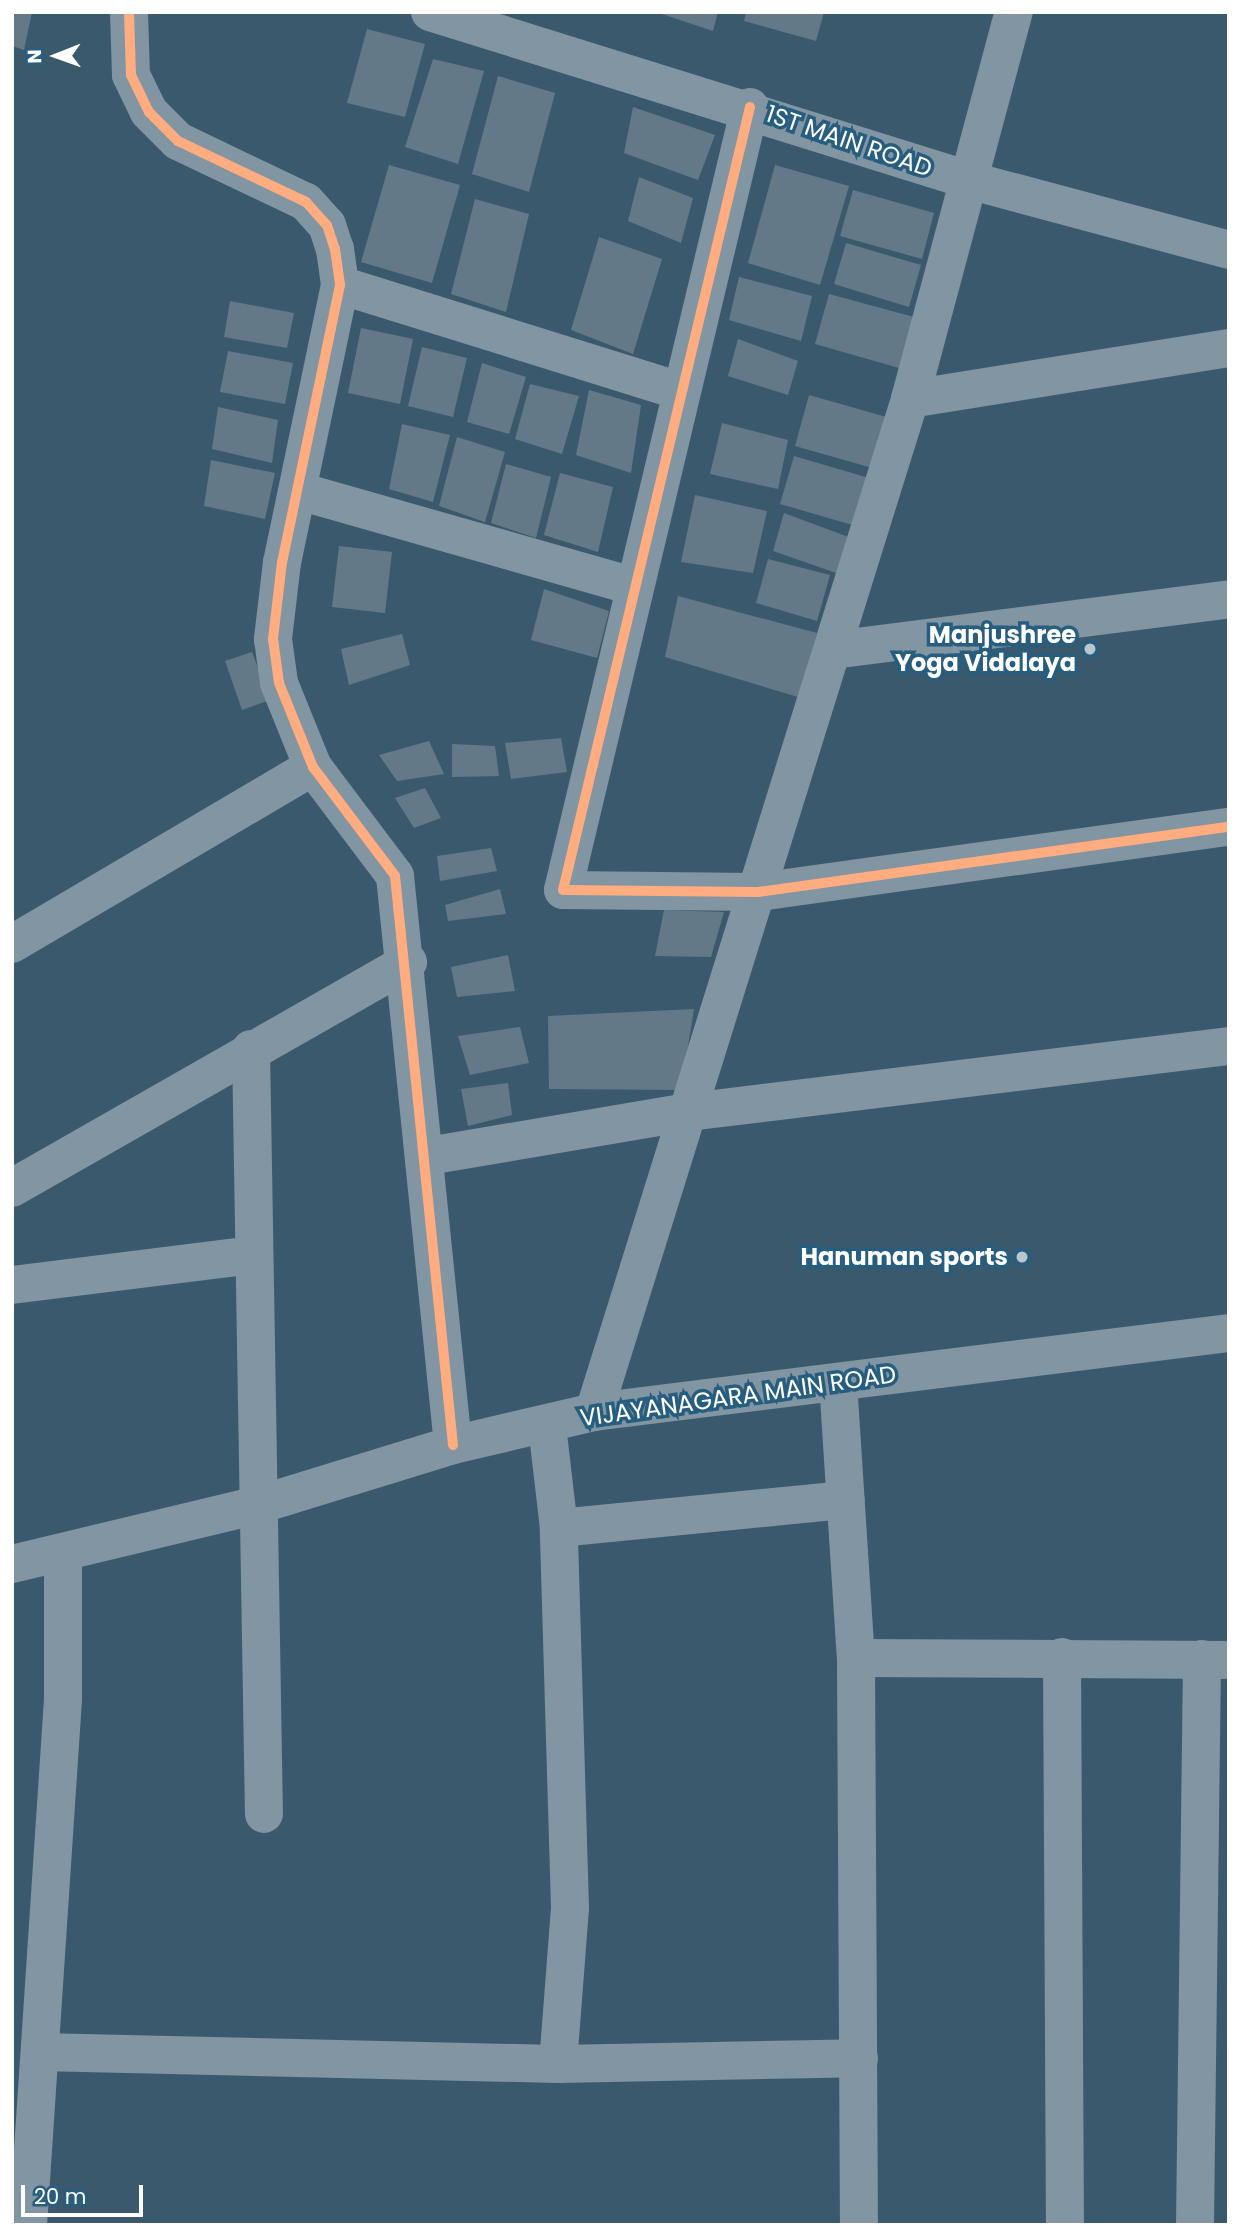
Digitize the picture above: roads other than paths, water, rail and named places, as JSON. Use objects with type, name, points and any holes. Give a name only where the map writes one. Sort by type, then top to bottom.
[{"type":"street","points":[[129,12],[131,75],[149,113],[178,141],[306,202],[327,225],[340,285],[273,639],[279,683],[313,767],[395,876],[408,962],[428,1156],[453,1446]]},
{"type":"street","name":"1ST MAIN ROAD","points":[[430,12],[750,107],[972,181],[1229,250]]},
{"type":"street","points":[[594,1412],[690,1112],[910,399],[972,181],[1014,12]]},
{"type":"street","points":[[750,107],[678,390],[563,890],[758,892],[1229,827]]},
{"type":"street","points":[[340,285],[678,390]]},
{"type":"street","points":[[910,399],[1229,348]]},
{"type":"street","points":[[299,491],[633,586]]},
{"type":"street","points":[[833,650],[1229,599]]},
{"type":"street","points":[[12,944],[313,767]]},
{"type":"street","points":[[12,1188],[251,1049],[408,962]]},
{"type":"street","points":[[428,1156],[690,1112],[1229,1046]]},
{"type":"street","points":[[251,1049],[264,1814]]},
{"type":"street","points":[[12,1285],[254,1255]]},
{"type":"street","name":"VIJAYANAGARA MAIN ROAD","points":[[12,1564],[258,1505],[453,1446],[547,1426],[594,1412],[1229,1332]]},
{"type":"street","points":[[838,1382],[856,1658],[859,2225]]},
{"type":"street","points":[[547,1426],[559,1528],[570,1908],[558,2064]]},
{"type":"street","points":[[559,1528],[846,1500]]},
{"type":"street","points":[[28,2225],[63,1699],[63,1553]]},
{"type":"street","points":[[1062,1657],[1065,2225]]},
{"type":"street","points":[[856,1658],[1215,1659],[1195,2225]]},
{"type":"street","points":[[40,2052],[558,2064],[859,2057]]},
{"type":"place","name":"Manjushree Yoga Vidalaya","points":[[1090,649]]},
{"type":"place","name":"Hanuman sports","points":[[1022,1257]]}]
